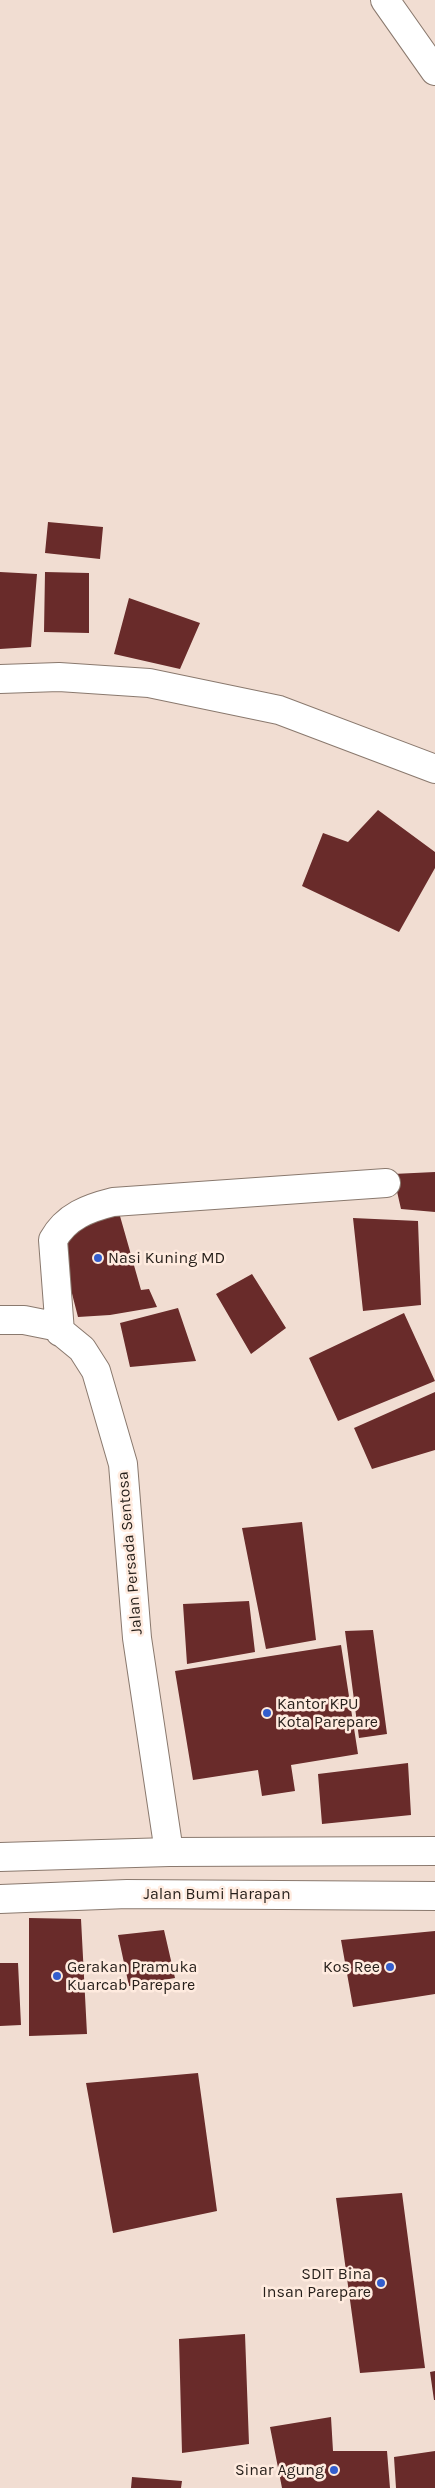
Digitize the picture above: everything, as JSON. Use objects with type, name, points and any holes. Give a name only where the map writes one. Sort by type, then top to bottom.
[{"type":"street","points":[[386,0],[435,71]]},
{"type":"street","points":[[0,680],[59,677],[149,683],[279,710],[435,769]]},
{"type":"street","points":[[60,1332],[53,1240],[59,1229],[69,1219],[82,1212],[113,1202],[386,1183]]},
{"type":"street","name":"Jalan Persada Sentosa","points":[[0,1320],[24,1320],[54,1326],[82,1349],[96,1371],[123,1464],[137,1638],[169,1852]]},
{"type":"street","points":[[0,1858],[169,1852],[435,1851]]},
{"type":"street","name":"Jalan Bumi Harapan","points":[[0,1899],[128,1894],[435,1896]]},
{"type":"building","points":[[48,522],[103,527],[100,559],[45,553]]},
{"type":"building","points":[[0,572],[37,574],[31,647],[0,649]]},
{"type":"building","points":[[45,572],[89,573],[89,633],[44,632]]},
{"type":"building","points":[[129,598],[200,623],[180,669],[114,654]]},
{"type":"building","points":[[378,810],[435,852],[435,868],[399,932],[302,886],[323,833],[348,842]]},
{"type":"building","points":[[435,1172],[435,1212],[401,1209],[393,1174]]},
{"type":"building","name":"Nasi Kuning MD","points":[[118,1209],[141,1290],[149,1289],[157,1307],[110,1315],[78,1317],[68,1278],[61,1238]]},
{"type":"building","points":[[353,1218],[418,1221],[421,1305],[363,1311]]},
{"type":"building","points":[[252,1274],[286,1328],[251,1354],[216,1294]]},
{"type":"building","points":[[178,1308],[196,1361],[130,1367],[120,1323]]},
{"type":"building","points":[[404,1313],[435,1381],[338,1421],[309,1358]]},
{"type":"building","points":[[435,1392],[435,1450],[372,1469],[354,1428]]},
{"type":"building","name":"Kantor KPU Kota Parepare","points":[[302,1522],[316,1640],[266,1649],[242,1528]]},
{"type":"building","name":"Kantor KPU Kota Parepare","points":[[249,1601],[255,1652],[187,1664],[183,1604]]},
{"type":"building","name":"Kantor KPU Kota Parepare","points":[[373,1630],[387,1734],[359,1738],[345,1631]]},
{"type":"building","name":"Kantor KPU Kota Parepare","points":[[341,1645],[358,1754],[291,1765],[295,1791],[262,1796],[258,1770],[193,1780],[175,1671]]},
{"type":"building","name":"Kantor KPU Kota Parepare","points":[[408,1763],[411,1815],[322,1824],[318,1774]]},
{"type":"building","name":"Gerakan Pramuka Kuarcab Parepare","points":[[29,1918],[81,1919],[87,2034],[29,2036]]},
{"type":"building","points":[[164,1930],[175,1978],[129,1986],[118,1935]]},
{"type":"building","name":"Kos Ree","points":[[435,1931],[435,1994],[353,2007],[341,1940]]},
{"type":"building","points":[[0,1963],[18,1963],[21,2025],[0,2026]]},
{"type":"building","points":[[198,2073],[217,2211],[113,2233],[86,2083]]},
{"type":"building","name":"SDIT Bina Insan Parepare","points":[[402,2193],[425,2368],[360,2373],[336,2198]]},
{"type":"building","name":"SDIT Bina Insan Parepare","points":[[245,2334],[249,2444],[182,2453],[179,2339]]},
{"type":"building","points":[[435,2371],[435,2400],[434,2400],[430,2372]]},
{"type":"building","name":"Sinar Agung","points":[[331,2417],[333,2451],[387,2451],[390,2488],[282,2488],[270,2427]]},
{"type":"building","points":[[435,2451],[435,2488],[396,2488],[394,2457]]},
{"type":"building","points":[[132,2477],[182,2481],[181,2488],[131,2488]]},
{"type":"place","name":"Nasi Kuning MD","points":[[98,1258]]},
{"type":"place","name":"Kantor KPU Kota Parepare","points":[[267,1713]]},
{"type":"place","name":"Kos Ree","points":[[390,1967]]},
{"type":"place","name":"Gerakan Pramuka Kuarcab Parepare","points":[[57,1976]]},
{"type":"place","name":"SDIT Bina Insan Parepare","points":[[381,2283]]},
{"type":"place","name":"Sinar Agung","points":[[334,2470]]}]
